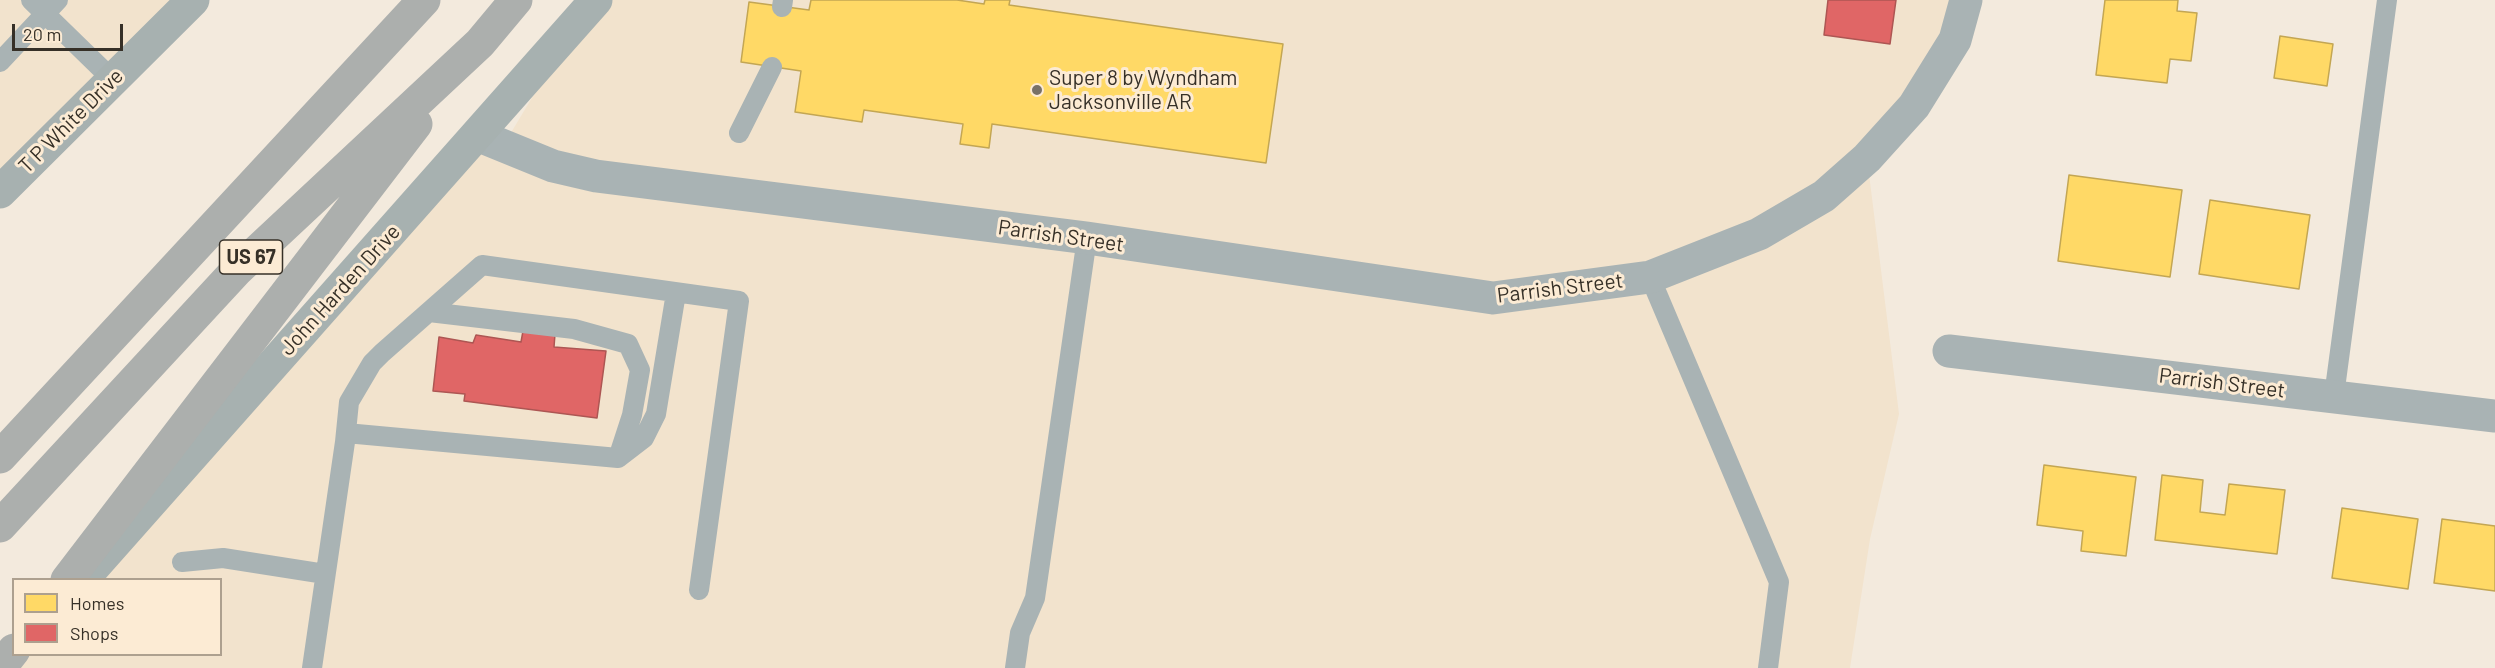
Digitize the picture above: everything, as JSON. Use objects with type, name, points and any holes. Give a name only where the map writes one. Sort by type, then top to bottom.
[{"type":"highway","name":"US 67","points":[[0,457],[424,0]]},
{"type":"highway","name":"US 67","points":[[0,526],[236,271],[480,42],[516,0]]},
{"type":"highway","points":[[68,578],[480,42]]},
{"type":"highway","points":[[0,668],[12,653]]},
{"type":"main road","name":"T P White Drive","points":[[0,192],[193,0]]},
{"type":"main road","name":"John Harden Drive","points":[[84,578],[596,0]]},
{"type":"main road","points":[[5,668],[15,656]]},
{"type":"street","name":"Parrish Street","points":[[477,135],[553,166],[596,176],[1087,238],[1493,298],[1650,277],[1760,234],[1824,196],[1867,158],[1914,106],[1955,40],[1966,0]]},
{"type":"street","name":"Parrish Street","points":[[1949,351],[2495,416]]},
{"type":"lane","points":[[2334,396],[2387,0]]},
{"type":"lane","points":[[0,62],[45,4],[112,79]]},
{"type":"lane","points":[[739,133],[772,67]]},
{"type":"lane","points":[[1015,668],[1020,633],[1035,598],[1087,238]]},
{"type":"lane","points":[[312,668],[349,402],[372,363],[482,265],[739,301],[699,590]]},
{"type":"lane","points":[[1650,277],[1779,582],[1768,668]]},
{"type":"lane","points":[[346,433],[618,458],[644,438],[656,414],[676,292]]},
{"type":"lane","points":[[429,312],[574,329],[628,344],[640,370],[632,415],[618,458]]},
{"type":"lane","points":[[182,562],[223,558],[325,573]]},
{"type":"shaded area","points":[[0,0],[193,0],[0,192]]},
{"type":"shaded area","points":[[596,0],[1966,0],[1867,158],[1899,414],[1870,539],[1850,668],[5,668],[16,656],[222,656],[222,578],[84,578],[477,135],[503,146],[575,26]]},
{"type":"building: Homes","name":"Super 8 by Wyndham Jacksonville AR","points":[[811,0],[957,0],[984,4],[985,0],[1010,0],[1009,5],[1283,44],[1266,163],[992,124],[989,148],[960,144],[963,124],[864,110],[862,122],[795,112],[801,71],[741,62],[749,2],[809,10]]},
{"type":"building: Homes","points":[[2105,0],[2178,0],[2177,11],[2197,13],[2191,61],[2170,59],[2167,83],[2096,75]]},
{"type":"building: Homes","points":[[2280,36],[2333,44],[2327,86],[2274,78]]},
{"type":"building: Homes","points":[[2069,175],[2182,190],[2170,277],[2058,261]]},
{"type":"building: Homes","points":[[2210,200],[2310,215],[2299,289],[2199,274]]},
{"type":"building: Homes","points":[[2044,465],[2136,477],[2126,556],[2081,551],[2083,531],[2037,525]]},
{"type":"building: Homes","points":[[2162,475],[2203,480],[2200,512],[2225,515],[2229,484],[2285,490],[2277,554],[2155,540]]},
{"type":"building: Homes","points":[[2342,508],[2418,519],[2408,589],[2332,578]]},
{"type":"building: Homes","points":[[2442,519],[2495,526],[2495,591],[2434,583]]},
{"type":"building: Shops","points":[[1828,0],[1896,0],[1890,44],[1824,35]]},
{"type":"building: Shops","points":[[523,331],[555,334],[554,347],[606,351],[597,418],[464,401],[465,394],[433,391],[439,337],[473,343],[476,335],[521,342]]},
{"type":"place","name":"Super 8 by Wyndham Jacksonville AR","points":[[1037,90]]}]
